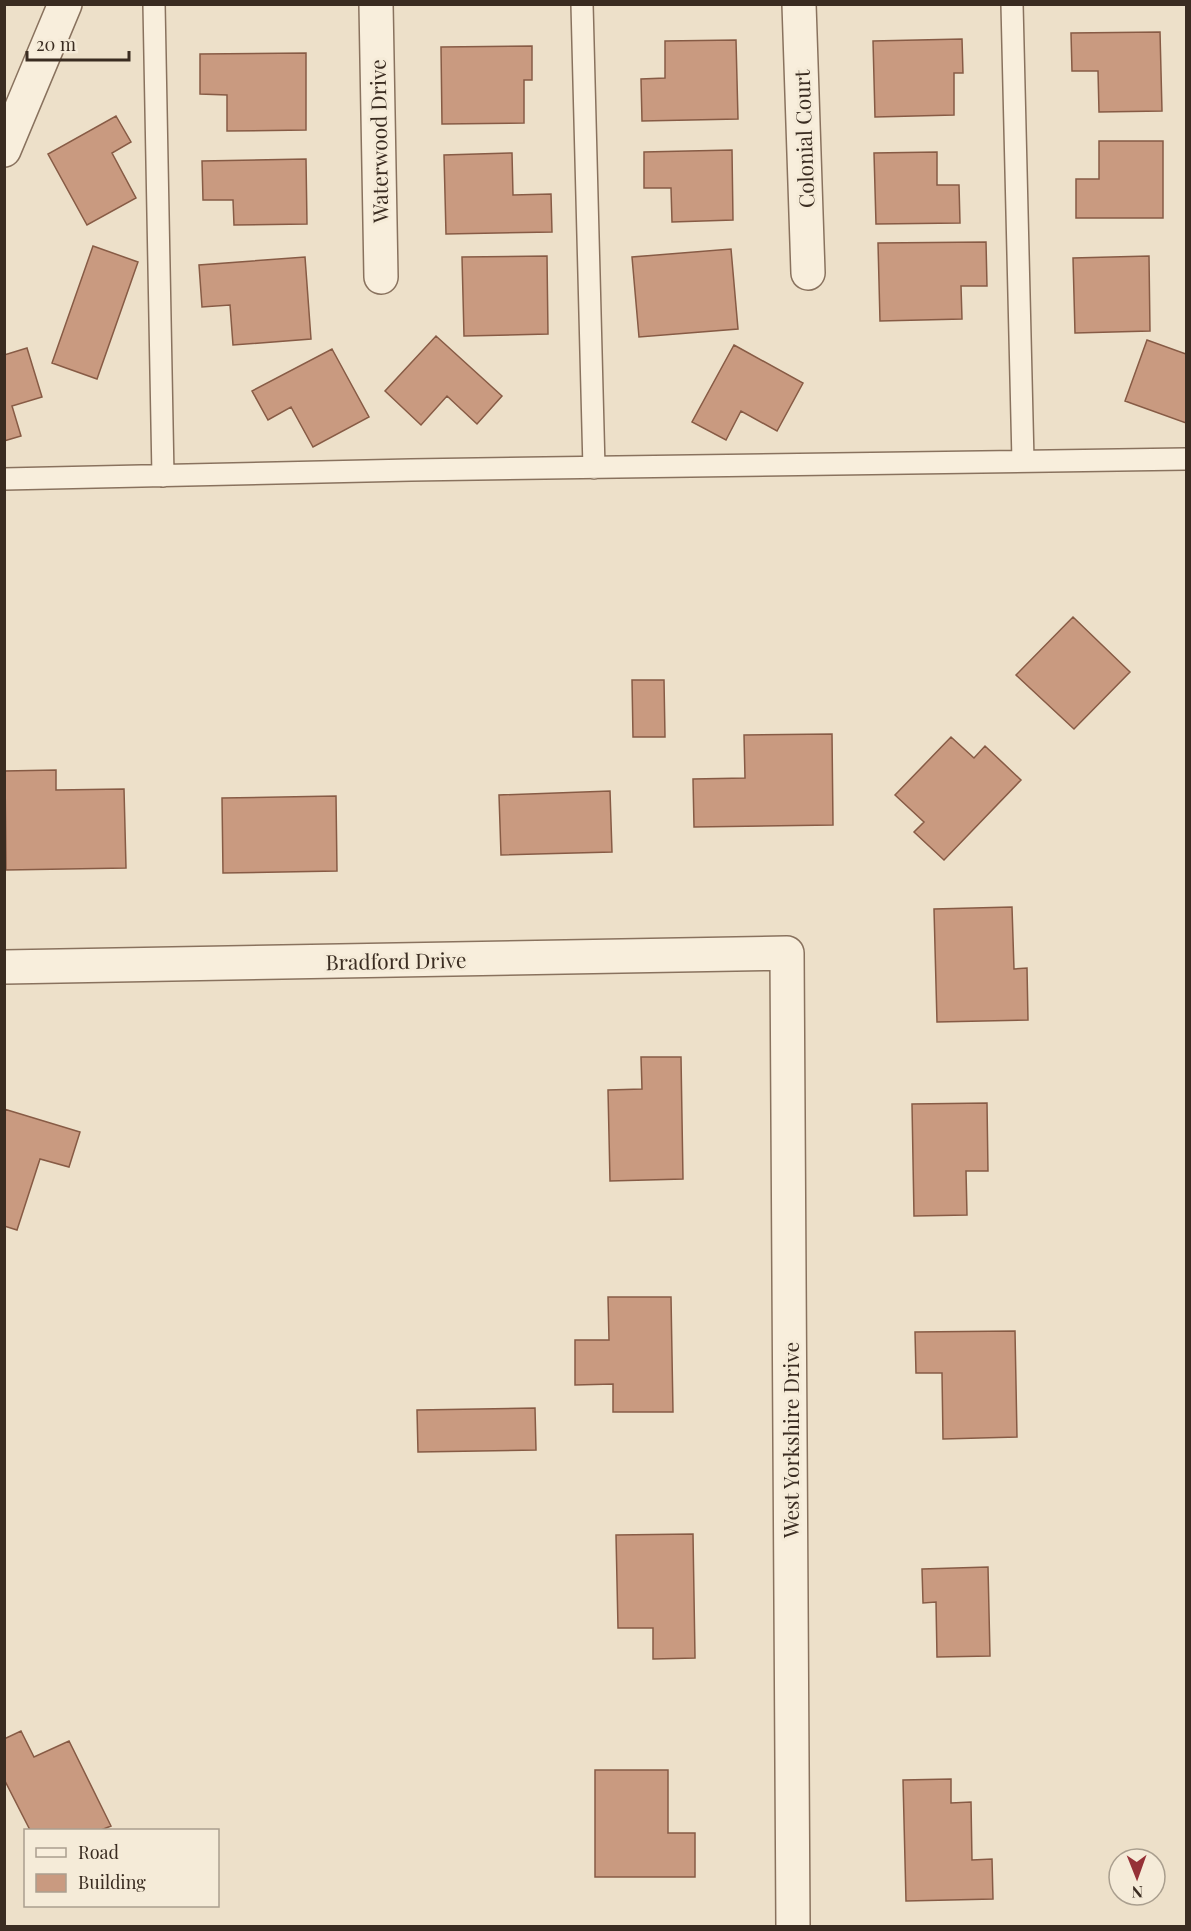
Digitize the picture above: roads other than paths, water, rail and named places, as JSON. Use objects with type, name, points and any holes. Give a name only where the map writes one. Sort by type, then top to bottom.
[{"type":"street","points":[[4,150],[65,4]]},
{"type":"street","name":"Waterwood Drive","points":[[376,4],[381,277]]},
{"type":"street","name":"Colonial Court","points":[[799,4],[808,273]]},
{"type":"street","name":"Bradford Drive","points":[[4,967],[787,953]]},
{"type":"street","name":"West Yorkshire Drive","points":[[787,953],[793,1926]]},
{"type":"lane","points":[[154,4],[163,476]]},
{"type":"lane","points":[[582,4],[594,468]]},
{"type":"lane","points":[[1012,4],[1023,461]]},
{"type":"lane","points":[[4,479],[1186,459]]}]
